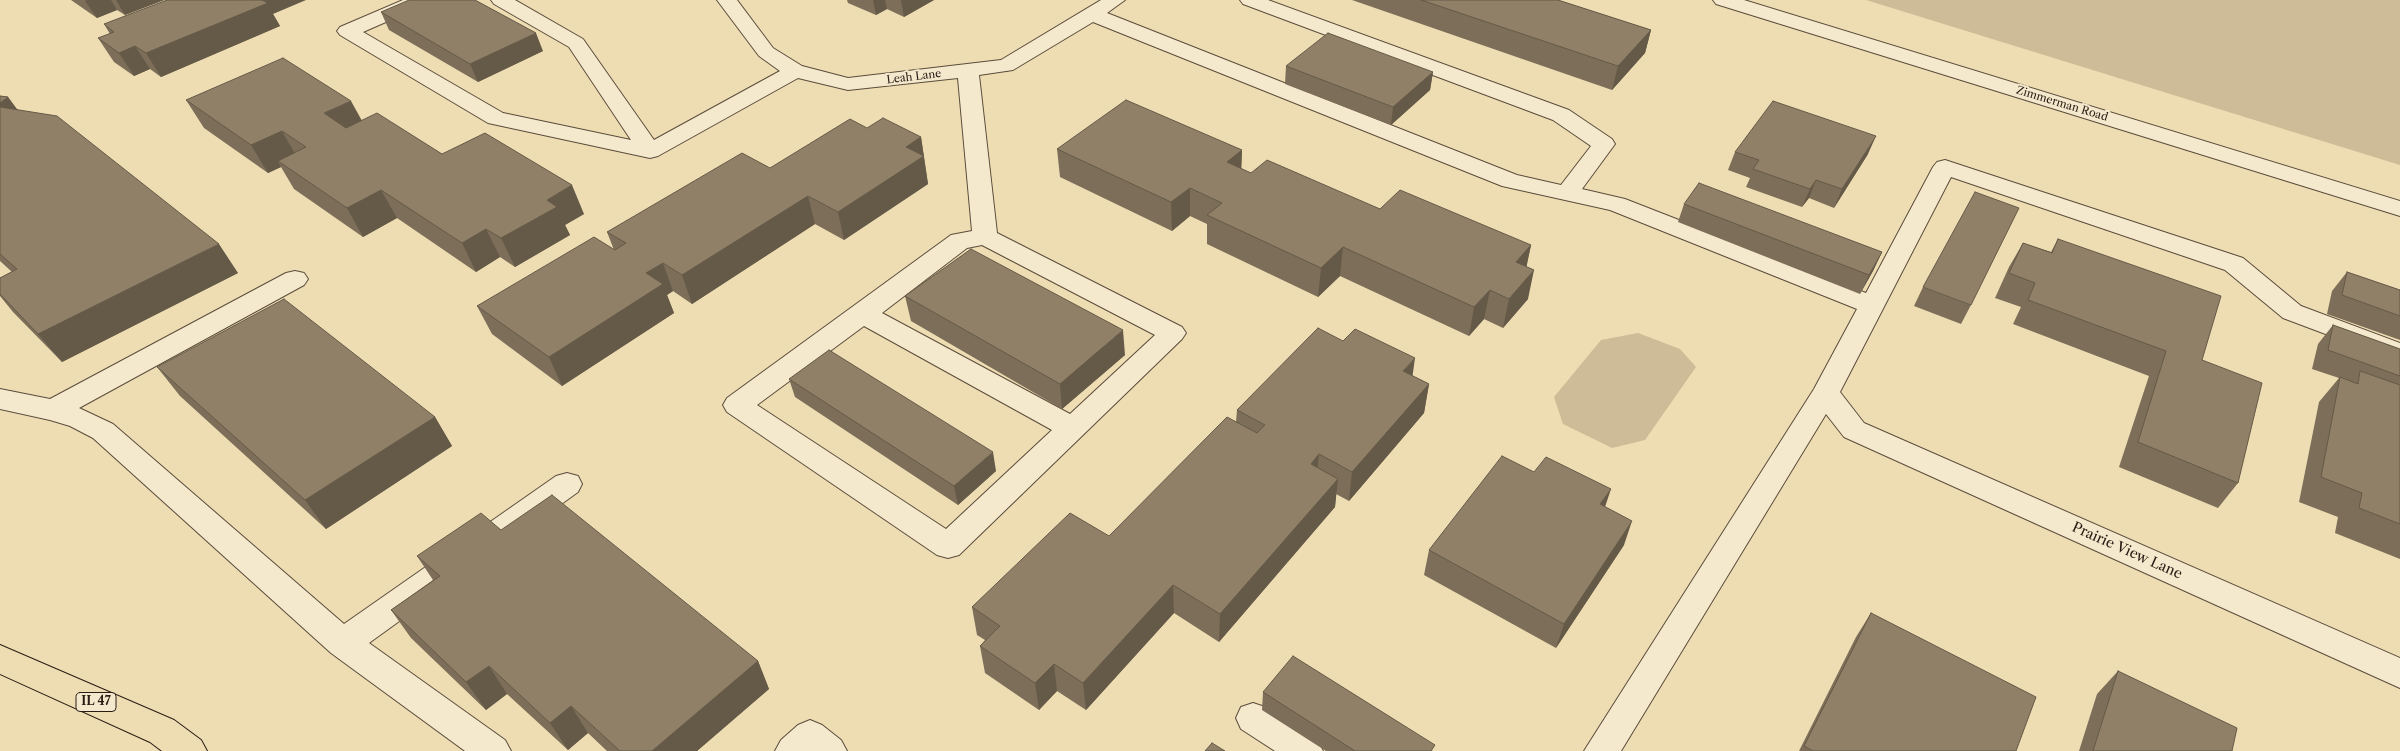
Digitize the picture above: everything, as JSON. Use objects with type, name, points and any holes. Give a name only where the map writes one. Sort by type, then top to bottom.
[{"type":"main road","name":"IL 47","points":[[0,659],[162,731],[189,751]]},
{"type":"street","points":[[420,0],[347,30],[496,118],[650,151],[795,71]]},
{"type":"street","points":[[501,0],[576,43],[650,151]]},
{"type":"street","name":"Leah Lane","points":[[727,0],[766,52],[795,71],[848,84],[1006,66],[1115,0]]},
{"type":"street","points":[[1250,0],[1561,115],[1604,144],[1567,193]]},
{"type":"street","name":"Zimmerman Road","points":[[1724,0],[1768,6],[2400,209]]},
{"type":"street","points":[[1091,14],[1510,181],[1617,204],[1872,305]]},
{"type":"street","points":[[968,70],[985,237]]},
{"type":"street","points":[[1602,751],[1825,393],[1945,167],[2234,264],[2292,312],[2400,353]]},
{"type":"street","points":[[985,237],[1173,333],[948,546],[737,405],[863,314],[960,241],[985,237]]},
{"type":"street","points":[[53,410],[295,279]]},
{"type":"street","points":[[863,314],[1072,428]]},
{"type":"street","name":"Prairie View Lane","points":[[1825,393],[1854,430],[2400,672]]},
{"type":"street","points":[[0,399],[53,410],[80,419],[103,431],[123,446],[343,643],[493,751]]},
{"type":"street","points":[[343,643],[567,484]]},
{"type":"street","points":[[1253,718],[1306,751]]},
{"type":"street","points":[[793,751],[810,736],[829,751]]},
{"type":"shaded area","points":[[1866,0],[2400,0],[2400,165]]},
{"type":"shaded area","points":[[1638,333],[1680,349],[1696,367],[1645,440],[1612,448],[1563,424],[1554,397],[1601,340]]},
{"type":"building","points":[[167,0],[262,0],[268,3],[146,53],[135,46],[119,53],[98,38],[114,32],[104,24]]},
{"type":"building","points":[[409,0],[475,0],[536,33],[470,64],[381,12]]},
{"type":"building","points":[[1421,0],[1558,0],[1651,30],[1618,66]]},
{"type":"building","points":[[1328,33],[1433,72],[1393,107],[1286,66]]},
{"type":"building","points":[[283,58],[351,101],[324,113],[346,128],[377,113],[442,154],[485,133],[572,185],[547,200],[557,207],[501,238],[486,229],[462,243],[381,190],[347,208],[278,161],[306,147],[282,131],[251,145],[186,100]]},
{"type":"building","points":[[0,96],[8,97],[0,103]]},
{"type":"building","points":[[1126,100],[1242,150],[1227,162],[1251,173],[1267,160],[1380,209],[1400,190],[1531,245],[1516,262],[1534,270],[1509,299],[1490,290],[1474,307],[1343,247],[1321,268],[1207,215],[1222,203],[1190,188],[1171,202],[1057,149]]},
{"type":"building","points":[[1773,101],[1876,136],[1842,189],[1816,180],[1810,189],[1753,169],[1759,160],[1735,152]]},
{"type":"building","points":[[0,107],[57,116],[219,244],[38,334],[0,294],[0,278],[17,269],[0,254]]},
{"type":"building","points":[[883,118],[921,137],[906,147],[924,156],[838,212],[808,196],[682,275],[663,263],[646,273],[663,284],[549,357],[477,306],[594,237],[615,250],[626,243],[607,232],[742,153],[770,168],[850,119],[867,128]]},
{"type":"building","points":[[1699,183],[1882,252],[1869,275],[1684,204]]},
{"type":"building","points":[[1975,192],[2019,208],[1971,305],[1923,287]]},
{"type":"building","points":[[2058,239],[2221,296],[2202,360],[2262,383],[2238,483],[2138,442],[2166,351],[2028,300],[2035,283],[2009,273],[2023,243],[2052,253]]},
{"type":"building","points":[[971,249],[1123,330],[1060,384],[905,296]]},
{"type":"building","points":[[2347,272],[2400,290],[2400,316],[2342,295]]},
{"type":"building","points":[[284,299],[435,417],[305,500],[157,367]]},
{"type":"building","points":[[2333,325],[2400,349],[2400,376],[2328,350]]},
{"type":"building","points":[[1318,328],[1343,341],[1355,329],[1415,358],[1403,371],[1429,384],[1352,472],[1319,454],[1311,464],[1338,479],[1220,614],[1173,585],[1083,683],[1054,664],[1035,683],[980,646],[1000,626],[972,607],[1070,513],[1109,536],[1227,417],[1257,433],[1265,425],[1237,410]]},
{"type":"building","points":[[829,350],[993,452],[954,486],[789,379]]},
{"type":"building","points":[[2360,371],[2400,385],[2400,524],[2359,508],[2362,493],[2321,477],[2340,377],[2358,384]]},
{"type":"building","points":[[1502,456],[1534,472],[1546,457],[1611,489],[1600,504],[1632,521],[1564,624],[1429,550]]},
{"type":"building","points":[[552,495],[758,661],[652,751],[620,751],[571,706],[550,723],[489,666],[466,682],[391,610],[440,576],[417,556],[481,513],[501,530]]},
{"type":"building","points":[[1871,613],[2036,697],[2016,751],[1813,751],[1804,746]]},
{"type":"building","points":[[1293,656],[1435,745],[1431,751],[1355,751],[1263,692]]},
{"type":"building","points":[[2118,671],[2237,728],[2232,751],[2093,751]]},
{"type":"building","points":[[1212,743],[1225,751],[1205,751]]}]
